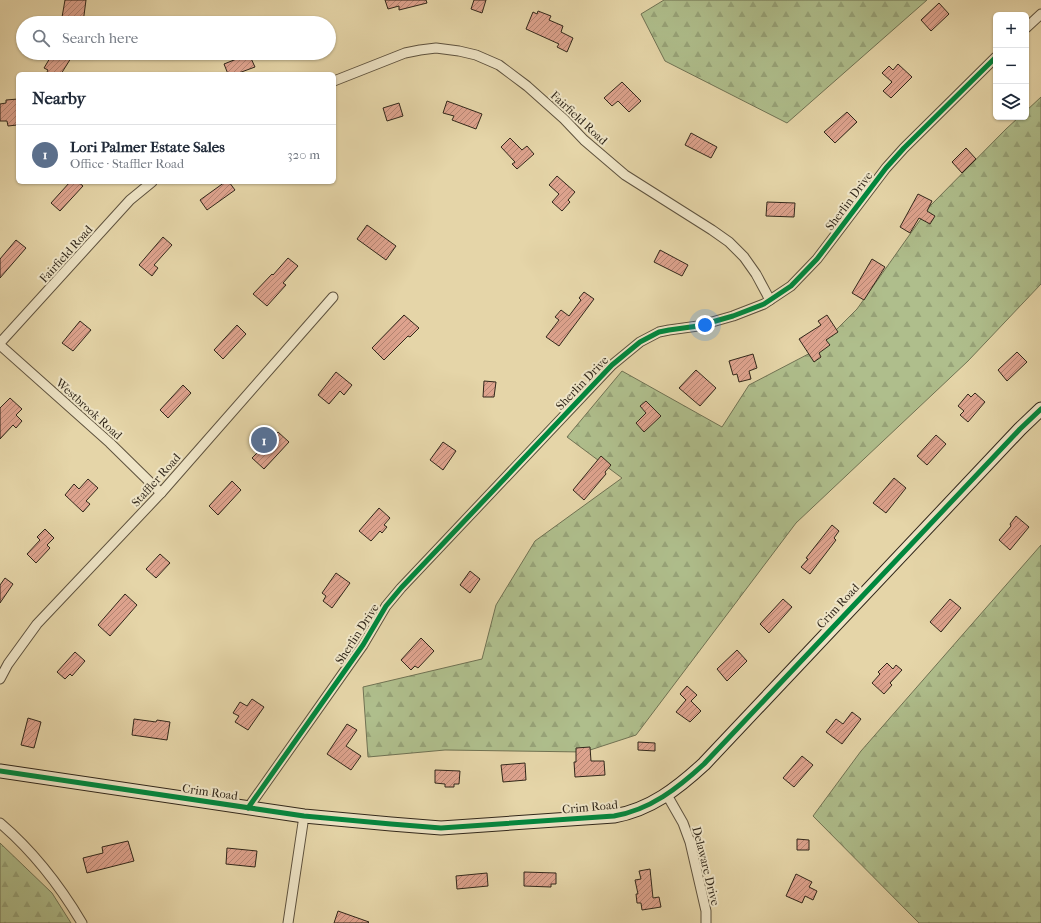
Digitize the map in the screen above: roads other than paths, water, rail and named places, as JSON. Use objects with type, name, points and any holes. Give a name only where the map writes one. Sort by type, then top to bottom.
[{"type":"street","points":[[1029,25],[1041,14]]},
{"type":"street","name":"Fairfield Road","points":[[336,81],[405,53],[436,48],[476,55],[499,65],[527,86],[564,119],[584,140],[624,175],[729,242],[744,257],[756,274],[770,300]]},
{"type":"street","name":"Sherlin Drive","points":[[248,808],[362,645],[386,606],[401,588],[612,365],[640,342],[659,332],[698,326],[733,316],[764,304],[791,286],[805,273],[822,253],[886,168],[904,148],[993,60]]},
{"type":"street","name":"Fairfield Road","points":[[0,344],[130,200],[150,184]]},
{"type":"street","name":"Staffler Road","points":[[0,680],[11,659],[37,624],[161,493],[333,297]]},
{"type":"street","name":"Westbrook Road","points":[[0,344],[110,444],[161,493]]},
{"type":"street","name":"Crim Road","points":[[0,771],[304,816],[441,828],[628,814],[667,795],[687,780],[704,764],[1041,408]]},
{"type":"street","name":"Delaware Drive","points":[[667,795],[683,823],[690,842],[706,911],[706,923]]},
{"type":"street","points":[[288,923],[304,816]]},
{"type":"street","points":[[0,823],[14,835],[49,874],[82,923]]},
{"type":"place","name":"Lori Palmer Estate Sales","points":[[264,440]]}]
